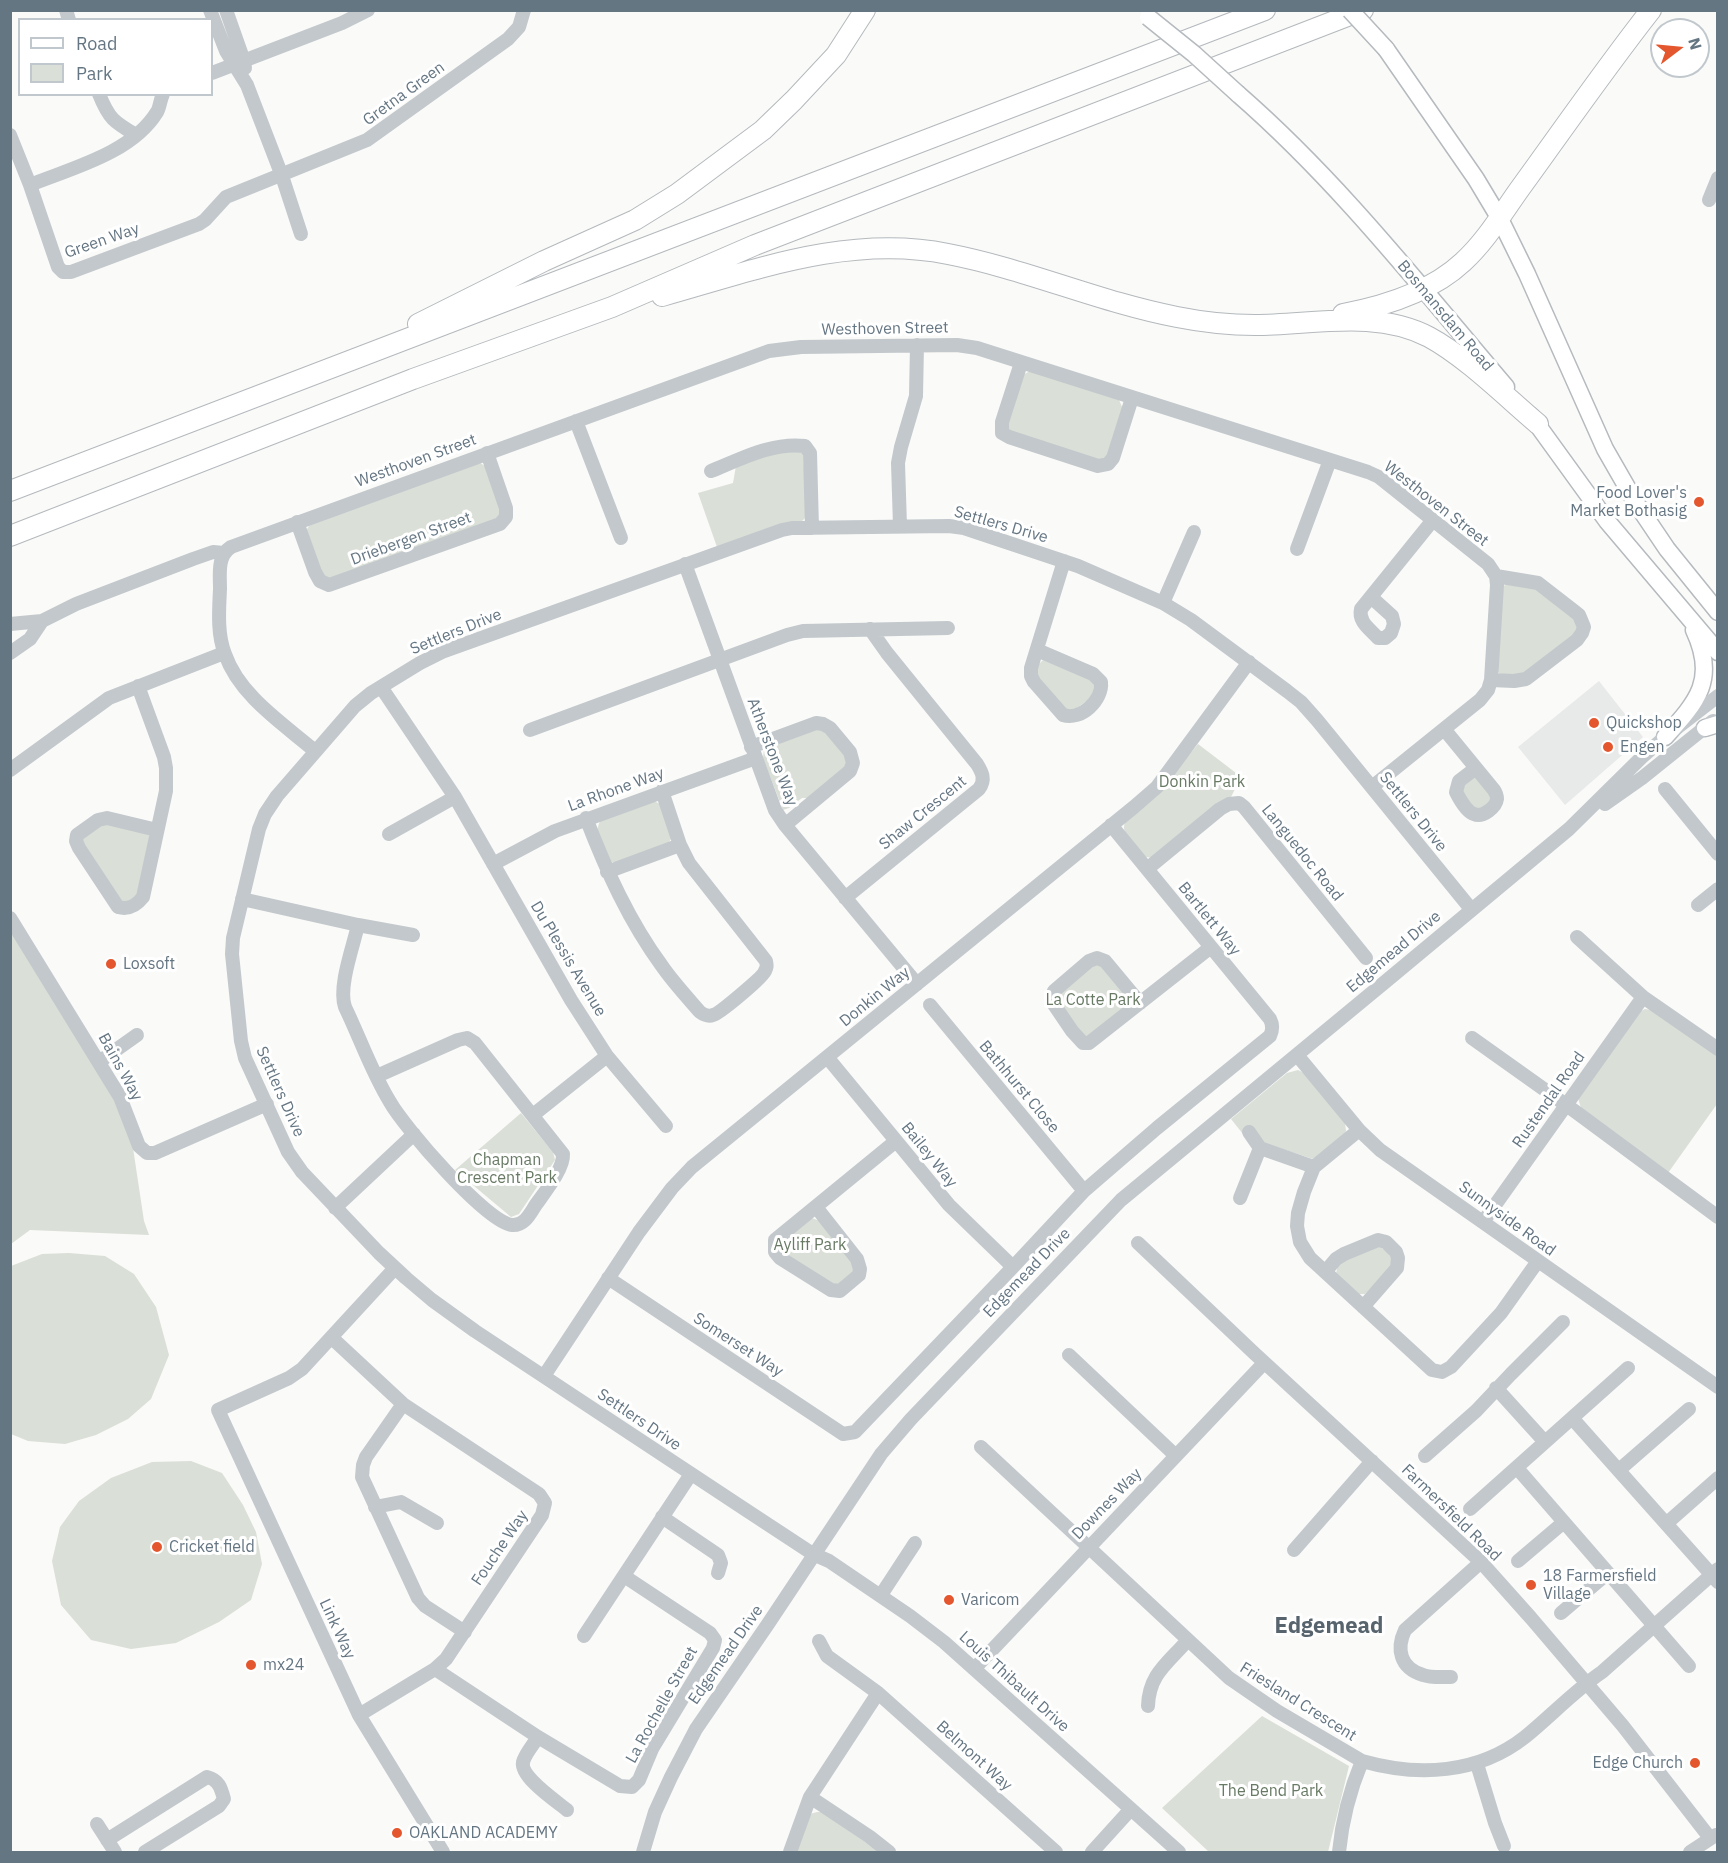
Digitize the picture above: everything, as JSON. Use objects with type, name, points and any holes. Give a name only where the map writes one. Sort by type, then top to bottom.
[{"type":"highway","points":[[836,55],[853,10]]},
{"type":"highway","points":[[311,377],[544,261],[635,220],[677,194],[763,130],[794,100],[836,55],[864,10]]},
{"type":"highway","points":[[10,491],[1265,10]]},
{"type":"highway","points":[[10,536],[413,379],[612,307],[755,245],[1363,10]]},
{"type":"highway","points":[[1289,324],[1359,311],[1390,302],[1423,289],[1462,263],[1483,242],[1599,78],[1652,10]]},
{"type":"highway","points":[[612,307],[654,298],[816,254],[867,248],[946,253],[1177,317],[1246,324],[1346,321],[1397,325],[1430,338],[1462,360],[1538,424]]},
{"type":"main road","points":[[1350,10],[1386,49],[1476,179],[1500,219],[1527,274],[1605,449],[1648,521],[1685,573],[1718,612]]},
{"type":"main road","name":"Bosmansdam Road","points":[[1144,14],[1194,54],[1274,125],[1366,221],[1538,424],[1607,521],[1718,652]]},
{"type":"main road","points":[[1685,573],[1718,601]]},
{"type":"main road","points":[[1665,736],[1694,703],[1703,678],[1702,651],[1685,613]]},
{"type":"street","points":[[210,10],[222,41],[239,63]]},
{"type":"street","points":[[226,10],[239,63],[282,176],[301,234]]},
{"type":"street","points":[[213,73],[342,23],[368,10]]},
{"type":"street","name":"Gretna Green","points":[[282,176],[371,137],[508,39],[519,27],[524,10]]},
{"type":"street","points":[[100,96],[105,109],[115,123],[136,135]]},
{"type":"street","points":[[30,185],[112,152],[126,144],[158,110],[162,96]]},
{"type":"street","name":"Green Way","points":[[10,135],[58,267],[66,272],[199,224],[226,197],[282,176]]},
{"type":"street","points":[[1709,200],[1718,178]]},
{"type":"street","points":[[900,526],[898,463],[917,391],[917,345]]},
{"type":"street","name":"Westhoven Street","points":[[42,621],[76,604],[193,559],[213,552],[224,553],[231,547],[297,522],[769,351],[801,347],[957,345],[977,348],[1330,460],[1379,477],[1488,564],[1496,576]]},
{"type":"street","points":[[1021,363],[1002,422],[1002,433],[1098,466],[1108,464],[1113,458],[1132,398]]},
{"type":"street","points":[[576,421],[621,538]]},
{"type":"street","points":[[711,471],[763,450],[785,446],[805,446],[810,453],[812,528]]},
{"type":"street","name":"Driebergen Street","points":[[297,522],[317,578],[329,585],[500,524],[506,517],[507,508],[487,453]]},
{"type":"street","points":[[1297,549],[1330,460]]},
{"type":"street","points":[[1371,597],[1433,520]]},
{"type":"street","name":"Settlers Drive","points":[[813,1554],[432,1300],[395,1268],[335,1208],[293,1161],[245,1058],[241,1041],[232,954],[233,938],[257,836],[266,814],[277,796],[360,702],[435,655],[775,532],[792,528],[955,526],[1064,561],[1163,603],[1191,620],[1249,662],[1301,702],[1471,909]]},
{"type":"street","points":[[1163,603],[1194,532]]},
{"type":"street","points":[[224,553],[220,562],[219,613],[224,653],[235,676],[247,693],[315,751]]},
{"type":"street","points":[[1037,650],[1093,674],[1101,682],[1101,692],[1097,699],[1076,716],[1068,717],[1063,715],[1033,679],[1031,668],[1064,561]]},
{"type":"street","name":"Atherstone Way","points":[[685,564],[775,810],[917,984]]},
{"type":"street","points":[[1372,788],[1484,696],[1491,680],[1496,576],[1538,583],[1579,615],[1584,627],[1577,640],[1526,680],[1491,680]]},
{"type":"street","points":[[10,624],[42,621]]},
{"type":"street","points":[[10,653],[30,639],[42,621]]},
{"type":"street","points":[[530,730],[803,631],[948,628]]},
{"type":"street","name":"Shaw Crescent","points":[[845,898],[980,789],[983,782],[982,772],[977,764],[870,629]]},
{"type":"street","points":[[10,770],[101,702],[224,653]]},
{"type":"street","name":"Donkin Way","points":[[544,1376],[645,1223],[672,1188],[692,1167],[1157,787],[1249,662]]},
{"type":"street","points":[[138,686],[166,768],[166,791],[143,897],[136,905],[118,907],[79,849],[76,841],[77,835],[98,820],[107,818],[157,830]]},
{"type":"street","name":"Du Plessis Avenue","points":[[381,687],[455,797],[571,1000],[608,1056],[666,1126]]},
{"type":"street","name":"Edgemead Drive","points":[[1569,829],[1665,736],[1718,696]]},
{"type":"street","name":"La Rhone Way","points":[[493,864],[555,831],[662,791],[753,753],[816,723],[823,724],[830,728],[853,757],[853,767],[785,825]]},
{"type":"street","name":"Edgemead Drive","points":[[644,1850],[655,1812],[670,1777],[696,1729],[881,1454],[911,1419],[1121,1200],[1569,829],[1642,778],[1713,723]]},
{"type":"street","points":[[1444,729],[1476,768]]},
{"type":"street","points":[[1665,789],[1718,854]]},
{"type":"street","points":[[586,818],[619,896],[661,965],[700,1012],[704,1015],[714,1015],[761,976],[766,970],[766,962],[696,873],[680,845],[662,791]]},
{"type":"street","points":[[389,834],[455,797]]},
{"type":"street","name":"Languedoc Road","points":[[1147,869],[1220,809],[1229,804],[1239,803],[1366,958]]},
{"type":"street","name":"Bartlett Way","points":[[1111,825],[1269,1019],[1273,1028],[1270,1036]]},
{"type":"street","points":[[607,872],[680,845]]},
{"type":"street","points":[[1698,905],[1718,889]]},
{"type":"street","points":[[242,899],[358,926],[413,935]]},
{"type":"street","name":"Bains Way","points":[[10,918],[120,1096],[139,1146],[147,1153],[165,1149],[267,1104]]},
{"type":"street","points":[[358,926],[343,987],[343,1002],[386,1097],[398,1115],[463,1189],[506,1223],[512,1225],[526,1219],[563,1162],[562,1151],[475,1043],[467,1038],[458,1040],[377,1076]]},
{"type":"street","points":[[1577,937],[1643,997],[1718,1049]]},
{"type":"street","points":[[1140,1003],[1105,961],[1097,958],[1089,961],[1053,992],[1050,1000],[1072,1031],[1085,1044],[1091,1043],[1211,947]]},
{"type":"street","name":"Rustendal Road","points":[[1484,1222],[1643,997]]},
{"type":"street","name":"Bathhurst Close","points":[[930,1005],[1084,1191]]},
{"type":"street","points":[[99,1062],[137,1035]]},
{"type":"street","name":"Edgemead Drive","points":[[851,1434],[1084,1191],[1270,1036]]},
{"type":"street","points":[[1472,1038],[1566,1104],[1718,1217]]},
{"type":"street","name":"Sunnyside Road","points":[[1297,1055],[1359,1130],[1380,1150],[1718,1387]]},
{"type":"street","points":[[533,1115],[608,1056]]},
{"type":"street","name":"Bailey Way","points":[[827,1057],[949,1205],[1013,1267]]},
{"type":"street","points":[[1359,1130],[1314,1167],[1298,1213],[1297,1226],[1304,1250],[1432,1370],[1445,1371],[1451,1367],[1501,1313],[1538,1261]]},
{"type":"street","points":[[1250,1132],[1260,1148],[1314,1167]]},
{"type":"street","points":[[335,1208],[414,1134]]},
{"type":"street","points":[[816,1207],[857,1259],[859,1265],[859,1275],[840,1291],[831,1290],[785,1261],[775,1252],[774,1244],[778,1236],[896,1141]]},
{"type":"street","points":[[1240,1198],[1260,1148]]},
{"type":"street","points":[[1325,1272],[1336,1259],[1344,1254],[1375,1241],[1386,1242],[1396,1252],[1397,1268],[1363,1307]]},
{"type":"street","name":"Farmersfield Road","points":[[1138,1243],[1264,1363],[1481,1562],[1623,1726],[1714,1836]]},
{"type":"street","points":[[332,1338],[395,1268]]},
{"type":"street","name":"Somerset Way","points":[[608,1278],[843,1434],[851,1434]]},
{"type":"street","points":[[1425,1456],[1476,1411],[1563,1322]]},
{"type":"street","name":"Fouche Way","points":[[332,1338],[403,1404],[539,1494],[545,1503],[542,1515],[446,1659],[435,1669],[359,1715]]},
{"type":"street","name":"Link Way","points":[[332,1338],[302,1370],[218,1410],[359,1715],[444,1852]]},
{"type":"street","points":[[1069,1355],[1176,1456]]},
{"type":"street","name":"Downes Way","points":[[974,1669],[1264,1363]]},
{"type":"street","points":[[1470,1509],[1628,1368]]},
{"type":"street","points":[[1496,1388],[1545,1443]]},
{"type":"street","points":[[403,1404],[363,1465],[364,1482],[418,1598],[425,1606],[465,1632]]},
{"type":"street","points":[[1619,1470],[1689,1409]]},
{"type":"street","points":[[1572,1418],[1715,1575]]},
{"type":"street","name":"Friesland Crescent","points":[[981,1447],[1229,1678],[1267,1704],[1362,1761],[1373,1764],[1426,1770],[1449,1769],[1477,1764],[1506,1750],[1602,1672],[1715,1575]]},
{"type":"street","points":[[1294,1550],[1372,1461]]},
{"type":"street","points":[[1517,1468],[1689,1666]]},
{"type":"street","points":[[584,1636],[691,1474]]},
{"type":"street","points":[[1666,1523],[1718,1478]]},
{"type":"street","points":[[375,1507],[401,1502],[437,1523]]},
{"type":"street","points":[[662,1518],[716,1553],[721,1563],[718,1573]]},
{"type":"street","points":[[1518,1561],[1564,1522]]},
{"type":"street","points":[[881,1595],[915,1543]]},
{"type":"street","name":"Louis Thibault Drive","points":[[813,1554],[881,1595],[944,1642],[1179,1852]]},
{"type":"street","points":[[1451,1677],[1425,1676],[1411,1669],[1404,1662],[1400,1652],[1401,1638],[1405,1630],[1481,1562]]},
{"type":"street","points":[[1562,1613],[1608,1573]]},
{"type":"street","name":"La Rochelle Street","points":[[435,1669],[537,1737],[620,1786],[632,1786],[639,1779],[652,1749],[713,1648],[715,1640],[710,1633],[624,1576]]},
{"type":"street","name":"Belmont Way","points":[[819,1641],[827,1656],[874,1689],[1056,1852]]},
{"type":"street","points":[[1148,1706],[1150,1689],[1155,1676],[1187,1641]]},
{"type":"street","points":[[790,1852],[810,1797],[874,1689]]},
{"type":"street","points":[[537,1737],[524,1759],[523,1768],[548,1795],[567,1809]]},
{"type":"street","points":[[1339,1852],[1344,1817],[1362,1761]]},
{"type":"street","points":[[1477,1764],[1504,1846]]},
{"type":"street","points":[[107,1840],[207,1777],[219,1783],[224,1799],[219,1806],[145,1852]]},
{"type":"street","points":[[810,1797],[889,1852]]},
{"type":"street","points":[[1092,1852],[1131,1809]]},
{"type":"street","points":[[97,1824],[115,1852]]},
{"type":"street","points":[[1690,1852],[1714,1836]]},
{"type":"street","points":[[644,1850],[658,1852]]},
{"type":"shaded area","points":[[1599,681],[1643,737],[1565,805],[1518,747]]},
{"type":"green space","points":[[1030,371],[1119,400],[1123,409],[1109,454],[1103,461],[1010,434],[1006,422],[1023,375]]},
{"type":"green space","points":[[780,451],[803,452],[807,516],[801,522],[717,547],[698,493],[733,483],[736,466]]},
{"type":"green space","points":[[479,462],[486,467],[501,508],[498,518],[333,580],[322,576],[306,531],[310,524]]},
{"type":"green space","points":[[1507,583],[1537,587],[1575,618],[1578,632],[1527,675],[1500,675],[1496,668],[1503,587]]},
{"type":"green space","points":[[1043,660],[1092,680],[1096,685],[1096,694],[1070,713],[1036,678],[1035,668]]},
{"type":"green space","points":[[823,727],[849,757],[850,766],[812,798],[802,798],[783,810],[763,758],[764,749]]},
{"type":"green space","name":"Donkin Park","points":[[1198,744],[1236,773],[1235,789],[1231,797],[1153,858],[1146,857],[1126,835],[1124,825],[1126,820],[1159,791]]},
{"type":"green space","points":[[1474,776],[1491,794],[1492,802],[1476,811],[1461,794],[1461,784]]},
{"type":"green space","points":[[654,801],[660,804],[672,837],[668,844],[615,863],[609,861],[598,835],[601,820]]},
{"type":"green space","points":[[100,823],[151,834],[138,898],[121,903],[82,844],[83,836]]},
{"type":"green space","points":[[10,926],[114,1094],[133,1148],[144,1221],[149,1235],[30,1230],[11,1244]]},
{"type":"green space","name":"La Cotte Park","points":[[1093,964],[1102,965],[1129,997],[1130,1003],[1089,1037],[1084,1036],[1057,1006],[1056,996]]},
{"type":"green space","points":[[1651,1010],[1717,1055],[1717,1104],[1668,1173],[1581,1108],[1578,1098],[1641,1011]]},
{"type":"green space","points":[[1298,1070],[1304,1073],[1345,1123],[1344,1135],[1313,1159],[1264,1143],[1250,1128],[1243,1134],[1231,1119],[1287,1073]]},
{"type":"green space","name":"Chapman Crescent Park","points":[[521,1113],[553,1152],[555,1160],[519,1214],[511,1217],[455,1170]]},
{"type":"green space","name":"Ayliff Park","points":[[812,1218],[820,1221],[852,1261],[852,1273],[838,1287],[781,1252],[781,1241]]},
{"type":"green space","points":[[1378,1247],[1388,1253],[1393,1265],[1365,1294],[1359,1294],[1336,1274],[1338,1263]]},
{"type":"green space","points":[[69,1253],[105,1256],[134,1274],[156,1307],[169,1355],[151,1399],[128,1419],[96,1435],[65,1444],[28,1441],[11,1434],[11,1266],[42,1254]]},
{"type":"green space","name":"Cricket field","points":[[191,1461],[222,1473],[243,1505],[256,1532],[262,1564],[251,1600],[219,1622],[176,1643],[131,1649],[91,1640],[61,1605],[52,1561],[60,1527],[79,1501],[111,1478],[152,1462]]},
{"type":"green space","name":"The Bend Park","points":[[1262,1716],[1349,1766],[1328,1852],[1209,1852],[1162,1808]]},
{"type":"green space","points":[[821,1812],[880,1852],[795,1852],[810,1814]]},
{"type":"place","name":"Food Lover's Market Bothasig","points":[[1699,502]]},
{"type":"place","name":"Quickshop","points":[[1594,723]]},
{"type":"place","name":"Engen","points":[[1608,747]]},
{"type":"place","name":"Loxsoft","points":[[111,964]]},
{"type":"place","name":"Cricket field","points":[[157,1547]]},
{"type":"place","name":"18 Farmersfield Village","points":[[1531,1585]]},
{"type":"place","name":"Varicom","points":[[949,1600]]},
{"type":"place","name":"mx24","points":[[251,1665]]},
{"type":"place","name":"Edge Church","points":[[1695,1763]]},
{"type":"place","name":"OAKLAND ACADEMY","points":[[397,1833]]},
{"type":"district","name":"Edgemead","points":[[1329,1627]]}]
